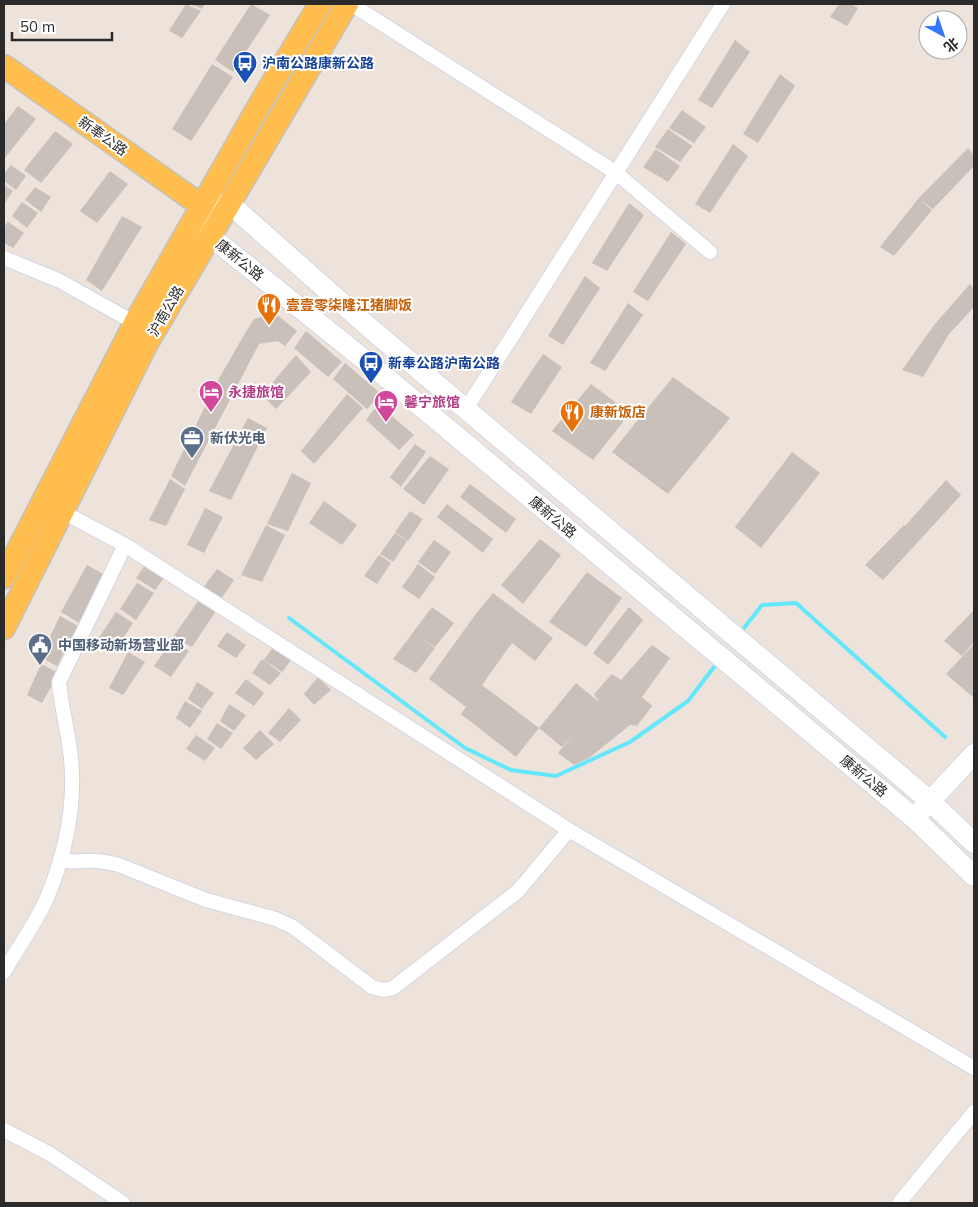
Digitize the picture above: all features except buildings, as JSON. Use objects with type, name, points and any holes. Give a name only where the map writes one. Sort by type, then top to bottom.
[{"type":"main road","name":"沪南公路","points":[[4,577],[135,323],[264,97],[320,4]]},
{"type":"main road","name":"沪南公路","points":[[4,628],[146,345],[230,204],[307,69],[349,4]]},
{"type":"main road","name":"新奉公路","points":[[4,66],[202,206]]},
{"type":"main road","points":[[202,206],[230,204]]},
{"type":"main road","name":"康新公路","points":[[230,204],[371,329],[930,801],[974,843]]},
{"type":"main road","name":"康新公路","points":[[202,206],[210,236],[382,374],[915,819],[974,876]]},
{"type":"main road","points":[[915,819],[974,754]]},
{"type":"street","points":[[349,4],[615,172],[710,252]]},
{"type":"street","points":[[466,409],[615,172],[724,4]]},
{"type":"street","points":[[4,258],[60,281],[135,323]]},
{"type":"street","points":[[63,512],[125,545],[569,830],[974,1068]]},
{"type":"street","points":[[4,972],[46,900],[64,848],[72,801],[70,751],[61,707],[59,682],[125,545]]},
{"type":"street","points":[[60,859],[68,863],[84,861],[106,862],[119,865],[206,900],[276,919],[306,936],[372,987],[383,990],[393,988],[518,891],[569,830]]},
{"type":"street","points":[[900,1203],[974,1112]]},
{"type":"street","points":[[4,1130],[50,1154],[117,1202]]},
{"type":"waterway","points":[[744,628],[762,605],[796,603],[945,737]]},
{"type":"waterway","points":[[289,618],[465,748],[511,770],[556,776],[630,742],[688,701],[714,667]]},
{"type":"place","name":"沪南公路康新公路","points":[[245,84]]},
{"type":"place","name":"壹壹零柒隆江猪脚饭","points":[[269,326]]},
{"type":"place","name":"新奉公路沪南公路","points":[[371,384]]},
{"type":"place","name":"永捷旅馆","points":[[211,413]]},
{"type":"place","name":"馨宁旅馆","points":[[386,423]]},
{"type":"place","name":"康新饭店","points":[[572,433]]},
{"type":"place","name":"新伏光电","points":[[192,459]]},
{"type":"place","name":"中国移动新场营业部","points":[[40,666]]}]
